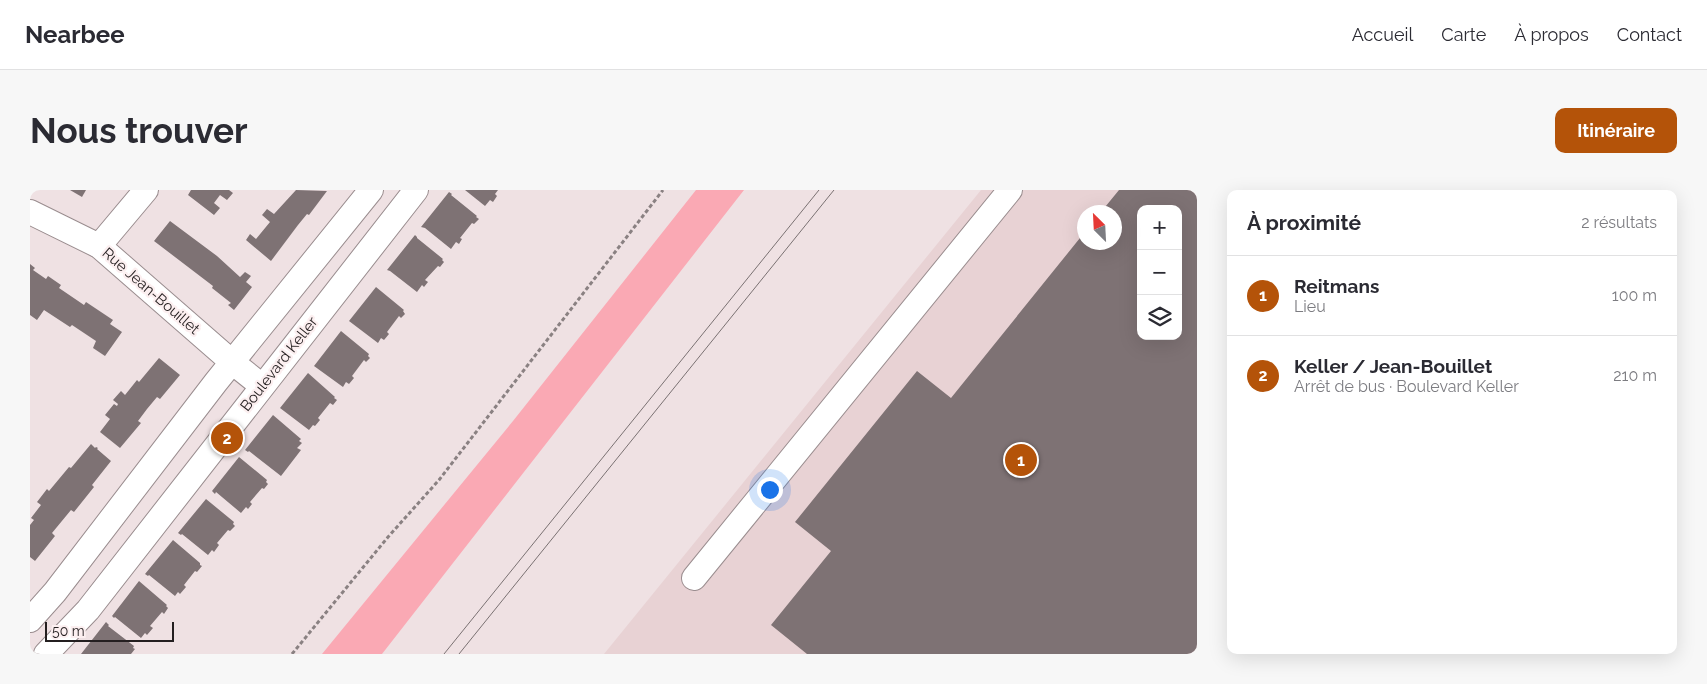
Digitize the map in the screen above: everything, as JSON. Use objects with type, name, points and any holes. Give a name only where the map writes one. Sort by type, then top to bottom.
[{"type":"street","points":[[99,246],[146,190]]},
{"type":"street","points":[[30,620],[55,592],[232,362],[371,190]]},
{"type":"street","name":"Boulevard Keller","points":[[46,654],[88,610],[416,190]]},
{"type":"street","points":[[694,578],[1010,190]]},
{"type":"street","name":"Rue Jean-Bouillet","points":[[30,212],[99,246],[262,386]]},
{"type":"path","points":[[292,654],[388,537],[439,480],[663,190]]},
{"type":"shaded area","points":[[696,190],[744,190],[382,654],[322,654],[513,421]]},
{"type":"shaded area","points":[[981,190],[1197,190],[1197,654],[604,654]]},
{"type":"building","points":[[70,190],[86,190],[82,197]]},
{"type":"building","points":[[191,190],[229,190],[233,193],[227,200],[220,195],[214,203],[220,208],[214,215],[188,195]]},
{"type":"building","points":[[296,190],[327,191],[271,261],[246,240],[250,234],[256,239],[270,222],[262,215],[267,209],[274,214]]},
{"type":"building","points":[[465,190],[498,190],[493,202],[490,200],[485,206]]},
{"type":"building","points":[[1119,190],[1197,190],[1197,654],[807,654],[771,625],[831,551],[795,522],[917,371],[951,398],[1077,242],[1077,250],[1122,250],[1122,205],[1107,205]]},
{"type":"building","points":[[449,192],[479,219],[474,224],[472,223],[460,238],[462,239],[459,244],[456,242],[451,249],[425,228],[421,227]]},
{"type":"building","points":[[170,221],[217,256],[240,277],[245,272],[251,276],[246,282],[252,287],[234,310],[228,305],[231,303],[212,288],[213,286],[154,241]]},
{"type":"building","points":[[415,235],[443,259],[444,262],[425,280],[428,282],[424,287],[422,285],[417,292],[387,270]]},
{"type":"building","points":[[30,264],[35,268],[33,270],[46,279],[48,276],[61,285],[59,288],[84,305],[86,302],[113,320],[110,324],[122,332],[105,356],[93,348],[96,341],[72,325],[70,327],[44,310],[37,320],[30,315]]},
{"type":"building","points":[[376,287],[404,310],[405,314],[401,318],[399,316],[387,332],[389,334],[384,340],[381,338],[378,343],[349,321]]},
{"type":"building","points":[[341,331],[369,354],[370,358],[366,362],[364,360],[352,376],[354,378],[349,384],[346,382],[343,387],[314,366]]},
{"type":"building","points":[[159,358],[180,375],[160,399],[157,397],[147,409],[138,421],[141,423],[120,448],[100,432],[110,419],[105,415],[114,404],[117,406],[118,404],[113,400],[121,391],[125,395],[137,380],[139,382]]},
{"type":"building","points":[[308,373],[337,400],[333,405],[330,403],[318,418],[320,420],[309,430],[280,408]]},
{"type":"building","points":[[273,415],[301,439],[299,441],[302,443],[297,448],[301,450],[281,476],[249,451],[245,450]]},
{"type":"building","points":[[91,444],[111,461],[92,485],[94,487],[74,512],[71,510],[52,533],[55,536],[35,561],[30,557],[30,525],[34,520],[31,518],[41,505],[37,502],[69,467],[71,468]]},
{"type":"building","points":[[239,457],[267,480],[268,484],[250,502],[252,504],[248,509],[246,507],[241,513],[216,492],[215,494],[212,491]]},
{"type":"building","points":[[206,499],[234,522],[235,526],[230,531],[228,530],[217,543],[219,545],[214,552],[212,550],[208,555],[182,534],[178,533]]},
{"type":"building","points":[[173,540],[202,566],[197,572],[195,571],[184,585],[186,587],[180,594],[178,592],[175,596],[149,575],[145,574]]},
{"type":"building","points":[[139,581],[167,605],[168,608],[150,626],[153,628],[147,635],[145,633],[141,638],[112,616]]},
{"type":"building","points":[[106,622],[108,626],[134,646],[133,648],[135,649],[131,654],[81,654]]},
{"type":"tram line","points":[[444,654],[819,190]]},
{"type":"tram line","points":[[459,654],[834,190]]},
{"type":"place","name":"Keller / Jean-Bouillet","points":[[227,438]]},
{"type":"place","name":"Reitmans","points":[[1021,460]]}]
